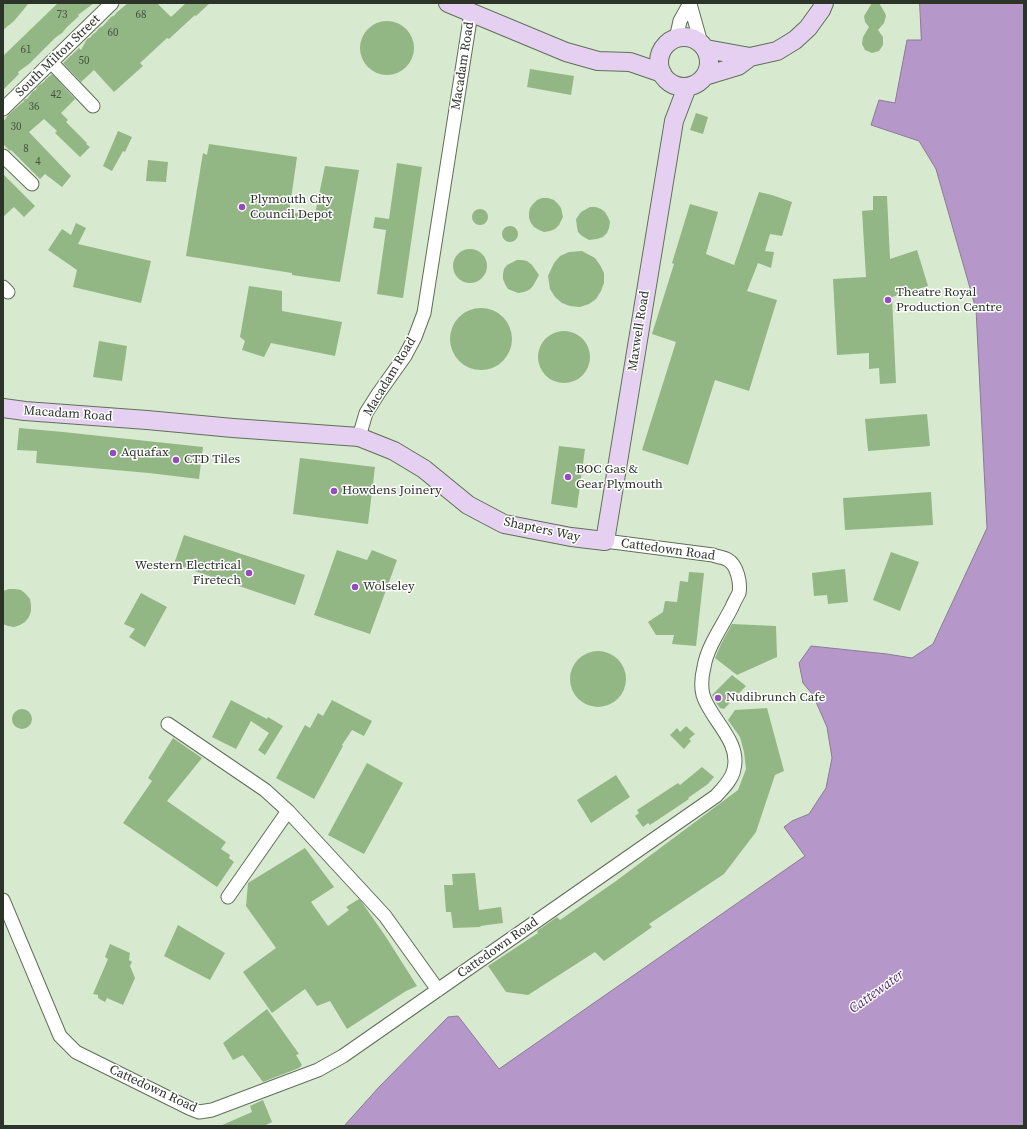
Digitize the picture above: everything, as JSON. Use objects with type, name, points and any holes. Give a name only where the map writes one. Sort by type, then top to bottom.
[{"type":"street","name":"South Milton Street","points":[[3,109],[112,3]]},
{"type":"street","points":[[448,3],[566,52],[598,61],[630,62],[666,78],[678,86],[694,85],[705,76],[708,70],[709,56],[703,46],[690,3]]},
{"type":"street","points":[[666,78],[660,66],[660,57],[669,44],[690,3]]},
{"type":"street","points":[[705,76],[738,66],[750,58],[777,51],[795,40],[808,28],[821,10],[824,3]]},
{"type":"street","name":"Macadam Road","points":[[3,408],[233,428],[359,437],[366,412],[405,356],[415,337],[424,313],[471,13]]},
{"type":"street","points":[[630,62],[682,37],[695,39],[703,46],[750,58]]},
{"type":"street","points":[[50,62],[93,106]]},
{"type":"street","name":"Maxwell Road","points":[[666,78],[674,121]]},
{"type":"street","name":"Maxwell Road","points":[[605,541],[674,121],[687,86]]},
{"type":"street","points":[[3,156],[32,184]]},
{"type":"street","name":"Shapters Way","points":[[359,437],[394,451],[424,469],[468,505],[504,524],[571,537],[605,541]]},
{"type":"street","name":"Cattedown Road","points":[[3,900],[60,1036],[76,1052],[189,1108],[199,1112],[212,1110],[318,1070],[343,1056],[716,796],[728,783],[734,769],[736,756],[723,730],[706,704],[703,693],[702,677],[704,666],[710,650],[739,593],[739,579],[734,568],[728,560],[713,556],[605,541]]},
{"type":"street","points":[[168,724],[265,790],[288,811],[385,916],[438,990]]},
{"type":"street","points":[[228,897],[288,811]]},
{"type":"water","name":"Cattewater","points":[[920,3],[1024,3],[1024,1126],[344,1126],[379,1087],[448,1017],[458,1016],[499,1069],[805,856],[784,827],[792,821],[809,814],[826,788],[832,758],[827,727],[813,695],[803,683],[799,663],[811,646],[912,658],[933,644],[987,528],[976,309],[936,169],[919,141],[871,125],[879,100],[895,103],[907,40],[921,40]]},
{"type":"building","points":[[3,3],[29,3],[14,21],[3,30]]},
{"type":"building","points":[[58,3],[94,3],[78,15],[79,16],[62,33],[29,64],[18,72],[19,74],[3,90],[3,56]]},
{"type":"building","points":[[128,3],[157,3],[171,17],[186,3],[210,3],[169,39],[167,38],[140,63],[143,66],[114,92],[94,70],[81,82],[63,63],[79,48],[81,50],[87,39]]},
{"type":"building","points":[[872,3],[879,3],[886,16],[884,23],[878,30],[883,37],[883,45],[879,51],[872,53],[865,50],[862,44],[863,37],[869,27],[865,22],[864,16]]},
{"type":"building","points":[[387,21],[397,23],[406,29],[412,38],[414,48],[412,58],[406,67],[397,73],[387,75],[377,73],[368,67],[362,58],[360,48],[362,38],[368,29],[377,23]]},
{"type":"building","points":[[530,69],[574,76],[571,95],[527,87]]},
{"type":"building","points":[[52,74],[75,99],[61,113],[68,120],[66,122],[90,147],[80,157],[55,133],[57,131],[44,119],[29,132],[71,176],[62,187],[45,174],[40,179],[3,144],[3,122],[8,115],[25,99],[27,99],[37,87]]},
{"type":"building","points":[[696,113],[708,117],[703,134],[690,130]]},
{"type":"building","points":[[118,131],[132,137],[125,152],[123,151],[112,171],[103,166]]},
{"type":"building","name":"Plymouth City Council Depot","points":[[209,144],[297,157],[289,213],[315,214],[325,166],[359,170],[340,282],[186,256],[203,153],[207,155]]},
{"type":"building","points":[[148,160],[168,162],[166,182],[146,181]]},
{"type":"building","points":[[397,163],[422,167],[403,298],[377,294],[386,230],[373,228],[375,217],[389,219]]},
{"type":"building","points":[[3,174],[35,206],[24,217],[14,207],[3,217]]},
{"type":"building","points":[[759,192],[792,202],[782,236],[770,234],[765,251],[774,252],[771,268],[758,263],[747,291],[777,300],[749,391],[715,380],[688,465],[642,450],[676,342],[652,334],[674,264],[672,263],[690,204],[718,212],[706,254],[734,265]]},
{"type":"building","points":[[873,196],[887,196],[890,259],[917,250],[928,286],[892,297],[896,383],[880,384],[879,368],[869,369],[869,353],[837,355],[833,279],[866,277],[862,211],[873,210]]},
{"type":"building","points":[[542,198],[554,200],[561,208],[563,217],[555,229],[544,232],[534,227],[529,218],[530,208],[537,200]]},
{"type":"building","points":[[590,207],[596,207],[605,212],[610,222],[607,233],[603,237],[589,240],[578,232],[576,219],[581,212]]},
{"type":"building","points":[[477,209],[483,209],[488,214],[486,223],[483,225],[477,225],[472,220],[472,214]]},
{"type":"building","points":[[76,223],[86,228],[78,244],[151,261],[141,303],[73,287],[77,270],[48,250],[62,229],[71,235]]},
{"type":"building","points":[[507,226],[513,226],[518,231],[516,240],[513,242],[507,242],[502,237],[502,231]]},
{"type":"building","points":[[470,249],[482,254],[487,266],[482,278],[470,283],[458,278],[453,266],[458,254]]},
{"type":"building","points":[[582,251],[595,258],[600,265],[604,273],[604,283],[596,299],[589,304],[580,307],[570,306],[562,303],[555,297],[550,289],[548,276],[554,263],[560,256],[569,252]]},
{"type":"building","points":[[517,260],[527,261],[539,275],[529,290],[518,293],[508,289],[503,279],[504,269],[507,265]]},
{"type":"building","points":[[249,286],[282,291],[282,311],[342,322],[335,356],[271,343],[264,357],[242,350],[245,341],[240,337]]},
{"type":"building","points":[[481,308],[493,310],[503,317],[510,327],[512,339],[510,351],[503,361],[493,368],[481,370],[469,368],[459,361],[452,351],[450,339],[452,327],[459,317],[469,310]]},
{"type":"building","points":[[564,331],[578,335],[586,343],[590,357],[586,371],[578,379],[564,383],[550,379],[542,371],[538,357],[542,343],[550,335]]},
{"type":"building","points":[[99,341],[127,346],[122,381],[93,377]]},
{"type":"building","points":[[927,414],[930,446],[868,451],[865,419]]},
{"type":"building","points":[[19,428],[203,447],[199,479],[36,463],[37,451],[17,450]]},
{"type":"building","name":"BOC Gas & Gear Plymouth","points":[[559,446],[585,449],[577,508],[551,504]]},
{"type":"building","name":"Howdens Joinery","points":[[300,458],[375,467],[368,524],[293,514]]},
{"type":"building","points":[[931,492],[933,525],[845,530],[843,498]]},
{"type":"building","name":"Western Electrical Firetech","points":[[184,535],[305,575],[295,605],[174,564]]},
{"type":"building","name":"Wolseley","points":[[337,550],[367,560],[372,550],[397,560],[370,634],[314,615]]},
{"type":"building","points":[[891,552],[919,562],[900,611],[873,600]]},
{"type":"building","points":[[845,569],[848,602],[828,604],[827,595],[814,596],[812,573]]},
{"type":"building","points":[[689,572],[704,573],[696,646],[672,644],[674,635],[656,635],[648,622],[663,612],[665,601],[677,602],[680,581],[688,582]]},
{"type":"building","points":[[9,589],[21,590],[30,599],[31,605],[29,617],[25,622],[14,627],[3,624],[3,591]]},
{"type":"building","points":[[141,593],[167,607],[145,647],[129,637],[135,629],[124,624]]},
{"type":"building","points":[[732,624],[776,626],[777,657],[737,675],[715,658]]},
{"type":"building","points":[[598,651],[613,656],[621,664],[626,679],[621,694],[613,702],[598,707],[583,702],[575,694],[570,679],[575,664],[583,656]]},
{"type":"building","points":[[732,675],[746,686],[724,709],[720,708],[712,695]]},
{"type":"building","points":[[231,700],[267,719],[268,717],[283,726],[265,755],[258,750],[269,733],[251,721],[236,749],[212,737]]},
{"type":"building","points":[[332,700],[372,721],[364,736],[352,730],[342,745],[343,746],[314,799],[276,778],[305,725],[310,728],[318,713],[323,716]]},
{"type":"building","points":[[767,708],[784,771],[775,775],[756,832],[724,874],[649,924],[652,927],[604,961],[595,952],[528,995],[506,992],[488,966],[538,933],[537,931],[557,917],[560,920],[616,881],[738,790],[746,769],[744,752],[740,737],[728,720],[735,710]]},
{"type":"building","points":[[18,709],[26,709],[32,715],[32,723],[26,729],[18,729],[12,723],[12,715]]},
{"type":"building","points":[[686,726],[695,734],[689,739],[691,741],[684,749],[670,735],[677,728],[680,732]]},
{"type":"building","points":[[173,738],[202,758],[167,801],[226,842],[221,849],[230,855],[229,858],[234,862],[217,887],[123,823],[152,781],[148,778]]},
{"type":"building","points":[[367,763],[403,783],[364,854],[328,835]]},
{"type":"building","points":[[702,767],[714,777],[708,784],[688,798],[689,799],[650,825],[648,823],[643,827],[635,816],[639,813],[637,810],[678,783],[680,785]]},
{"type":"building","points":[[616,775],[630,797],[591,823],[577,800]]},
{"type":"building","points":[[305,848],[334,887],[311,902],[328,926],[349,910],[346,907],[359,899],[386,937],[417,986],[406,991],[347,1029],[330,1001],[317,1006],[305,989],[272,1013],[243,972],[276,948],[246,906],[248,883]]},
{"type":"building","points":[[475,873],[479,910],[501,907],[503,923],[480,926],[481,927],[453,928],[451,912],[446,912],[444,885],[453,885],[452,874]]},
{"type":"building","points":[[178,925],[225,953],[210,980],[164,956]]},
{"type":"building","points":[[110,944],[130,953],[129,960],[132,962],[130,966],[135,978],[123,1005],[107,998],[105,1002],[98,998],[98,995],[93,994],[108,959],[105,957]]},
{"type":"building","points":[[267,1009],[299,1054],[296,1055],[302,1065],[299,1068],[263,1082],[243,1055],[233,1060],[223,1043]]},
{"type":"building","points":[[263,1100],[272,1122],[264,1126],[220,1126],[252,1112],[250,1106]]},
{"type":"place","name":"Plymouth City Council Depot","points":[[242,207]]},
{"type":"place","name":"Theatre Royal Production Centre","points":[[888,300]]},
{"type":"place","name":"Aquafax","points":[[113,453]]},
{"type":"place","name":"CTD Tiles","points":[[176,460]]},
{"type":"place","name":"BOC Gas & Gear Plymouth","points":[[568,477]]},
{"type":"place","name":"Howdens Joinery","points":[[334,491]]},
{"type":"place","name":"Western Electrical Firetech","points":[[249,573]]},
{"type":"place","name":"Wolseley","points":[[355,587]]},
{"type":"place","name":"Nudibrunch Cafe","points":[[718,698]]}]
